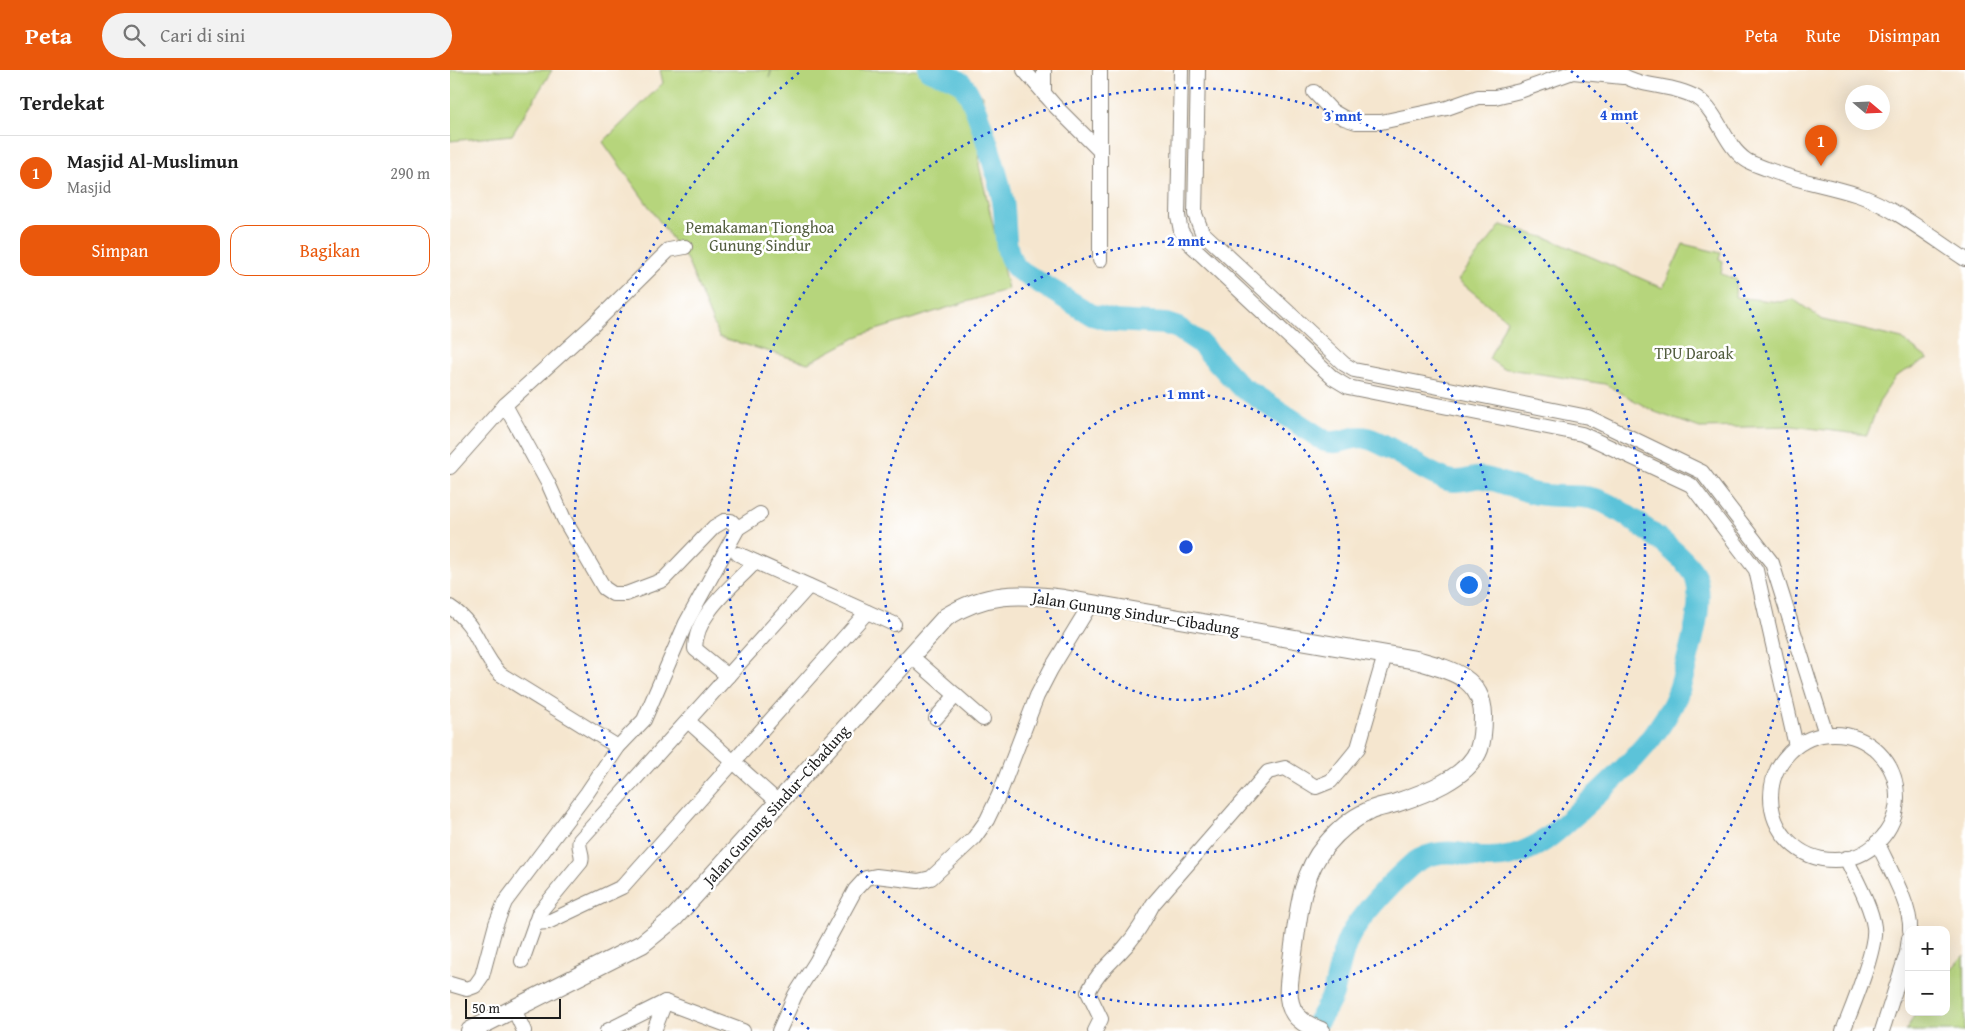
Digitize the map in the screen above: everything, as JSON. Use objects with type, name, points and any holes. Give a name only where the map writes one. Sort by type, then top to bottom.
[{"type":"street","points":[[1024,70],[1044,94],[1100,151]]},
{"type":"street","points":[[1044,70],[1044,94]]},
{"type":"street","points":[[1100,70],[1100,260]]},
{"type":"street","points":[[1181,70],[1178,216],[1181,231],[1189,244],[1333,378],[1348,387],[1582,434],[1691,486],[1756,570],[1796,746]]},
{"type":"street","points":[[1198,70],[1195,214],[1202,232],[1344,364],[1354,370],[1588,417],[1702,472],[1772,563],[1826,734]]},
{"type":"street","points":[[1314,92],[1332,111],[1344,118],[1356,122],[1381,122],[1447,108],[1478,96],[1495,96],[1520,91],[1573,72],[1619,73],[1684,92],[1697,98],[1709,109],[1738,154],[1747,161],[1786,177],[1859,195],[1906,218],[1965,259]]},
{"type":"street","points":[[450,467],[506,405],[592,326],[669,250],[686,248]]},
{"type":"street","points":[[506,405],[548,483],[564,519],[604,588],[613,594],[626,594],[664,580],[714,527],[724,520],[731,521],[738,528]]},
{"type":"street","points":[[450,984],[467,989],[475,986],[479,981],[496,924],[505,902],[587,794],[618,747],[644,720],[686,623],[738,528],[760,514]]},
{"type":"street","points":[[738,554],[894,624]]},
{"type":"street","points":[[728,676],[695,649],[695,637],[710,609],[755,562]]},
{"type":"street","points":[[522,961],[539,913],[581,862],[583,856],[578,845],[580,840],[809,586]]},
{"type":"street","name":"Jalan Gunung Sindur–Cibadung","points":[[470,1031],[642,944],[658,933],[674,918],[946,617],[959,609],[990,597],[1002,595],[1040,596],[1416,660],[1450,670],[1471,684],[1478,695],[1483,710],[1482,738],[1476,755],[1460,772],[1422,795],[1367,811],[1352,821],[1324,847],[1313,864],[1304,885],[1300,902],[1289,987],[1291,1006],[1295,1014],[1301,1021],[1321,1031]]},
{"type":"street","points":[[779,1031],[795,995],[816,962],[855,890],[866,878],[876,876],[918,881],[931,878],[974,838],[987,820],[999,795],[1037,696],[1090,605]]},
{"type":"street","points":[[450,608],[470,624],[489,663],[500,674],[618,747]]},
{"type":"street","points":[[535,923],[548,922],[622,887],[867,612]]},
{"type":"street","points":[[1096,1031],[1101,1019],[1088,992],[1094,979],[1126,946],[1141,926],[1152,904],[1268,772],[1285,768],[1316,787],[1331,781],[1358,748],[1385,655]]},
{"type":"street","points":[[911,656],[983,719]]},
{"type":"street","points":[[936,718],[956,695]]},
{"type":"street","points":[[688,721],[778,802]]},
{"type":"street","points":[[1826,734],[1856,738],[1870,745],[1884,758],[1893,775],[1896,792],[1895,810],[1888,828],[1877,842],[1863,852],[1846,858],[1829,860],[1812,856],[1797,848],[1785,837],[1776,822],[1772,806],[1771,789],[1776,773],[1784,758],[1796,746],[1826,734]]},
{"type":"street","points":[[1877,842],[1902,896],[1910,926]]},
{"type":"street","points":[[1844,1031],[1873,946],[1874,927],[1869,909],[1846,858]]},
{"type":"street","points":[[1882,1031],[1905,959]]},
{"type":"street","points":[[665,1002],[718,1026],[743,1031]]},
{"type":"street","points":[[607,1031],[665,1002]]},
{"type":"street","points":[[654,1031],[665,1002]]},
{"type":"street","points":[[514,1009],[524,1031]]},
{"type":"green space","points":[[450,70],[552,70],[512,135],[450,141]]},
{"type":"green space","name":"Pemakaman Tionghoa Gunung Sindur","points":[[660,70],[771,70],[769,78],[772,70],[942,70],[983,95],[979,165],[1008,289],[863,334],[808,363],[719,337],[687,260],[603,142],[663,83]]},
{"type":"green space","name":"TPU Daroak","points":[[1501,225],[1550,239],[1663,288],[1683,244],[1721,253],[1719,259],[1723,261],[1721,274],[1736,279],[1735,297],[1780,302],[1793,299],[1823,320],[1902,339],[1928,359],[1896,376],[1880,400],[1867,435],[1792,426],[1700,428],[1655,412],[1605,384],[1502,368],[1489,359],[1507,320],[1458,280]]},
{"type":"green space","points":[[1964,955],[1965,1031],[1906,1031],[1914,1016],[1950,1016],[1950,971]]},
{"type":"waterway","points":[[929,70],[960,82],[975,107],[999,183],[1010,258],[1019,270],[1092,315],[1115,321],[1166,324],[1178,328],[1199,342],[1240,386],[1325,441],[1336,442],[1356,437],[1367,438],[1388,447],[1427,471],[1448,480],[1459,481],[1481,477],[1537,494],[1577,496],[1601,501],[1638,524],[1669,547],[1691,569],[1696,578],[1699,597],[1697,618],[1680,687],[1664,719],[1643,748],[1562,827],[1539,844],[1518,853],[1496,858],[1441,853],[1427,856],[1414,863],[1392,883],[1351,933],[1331,999],[1311,1031]]},
{"type":"place","name":"Masjid Al-Muslimun","points":[[1821,166]]}]
